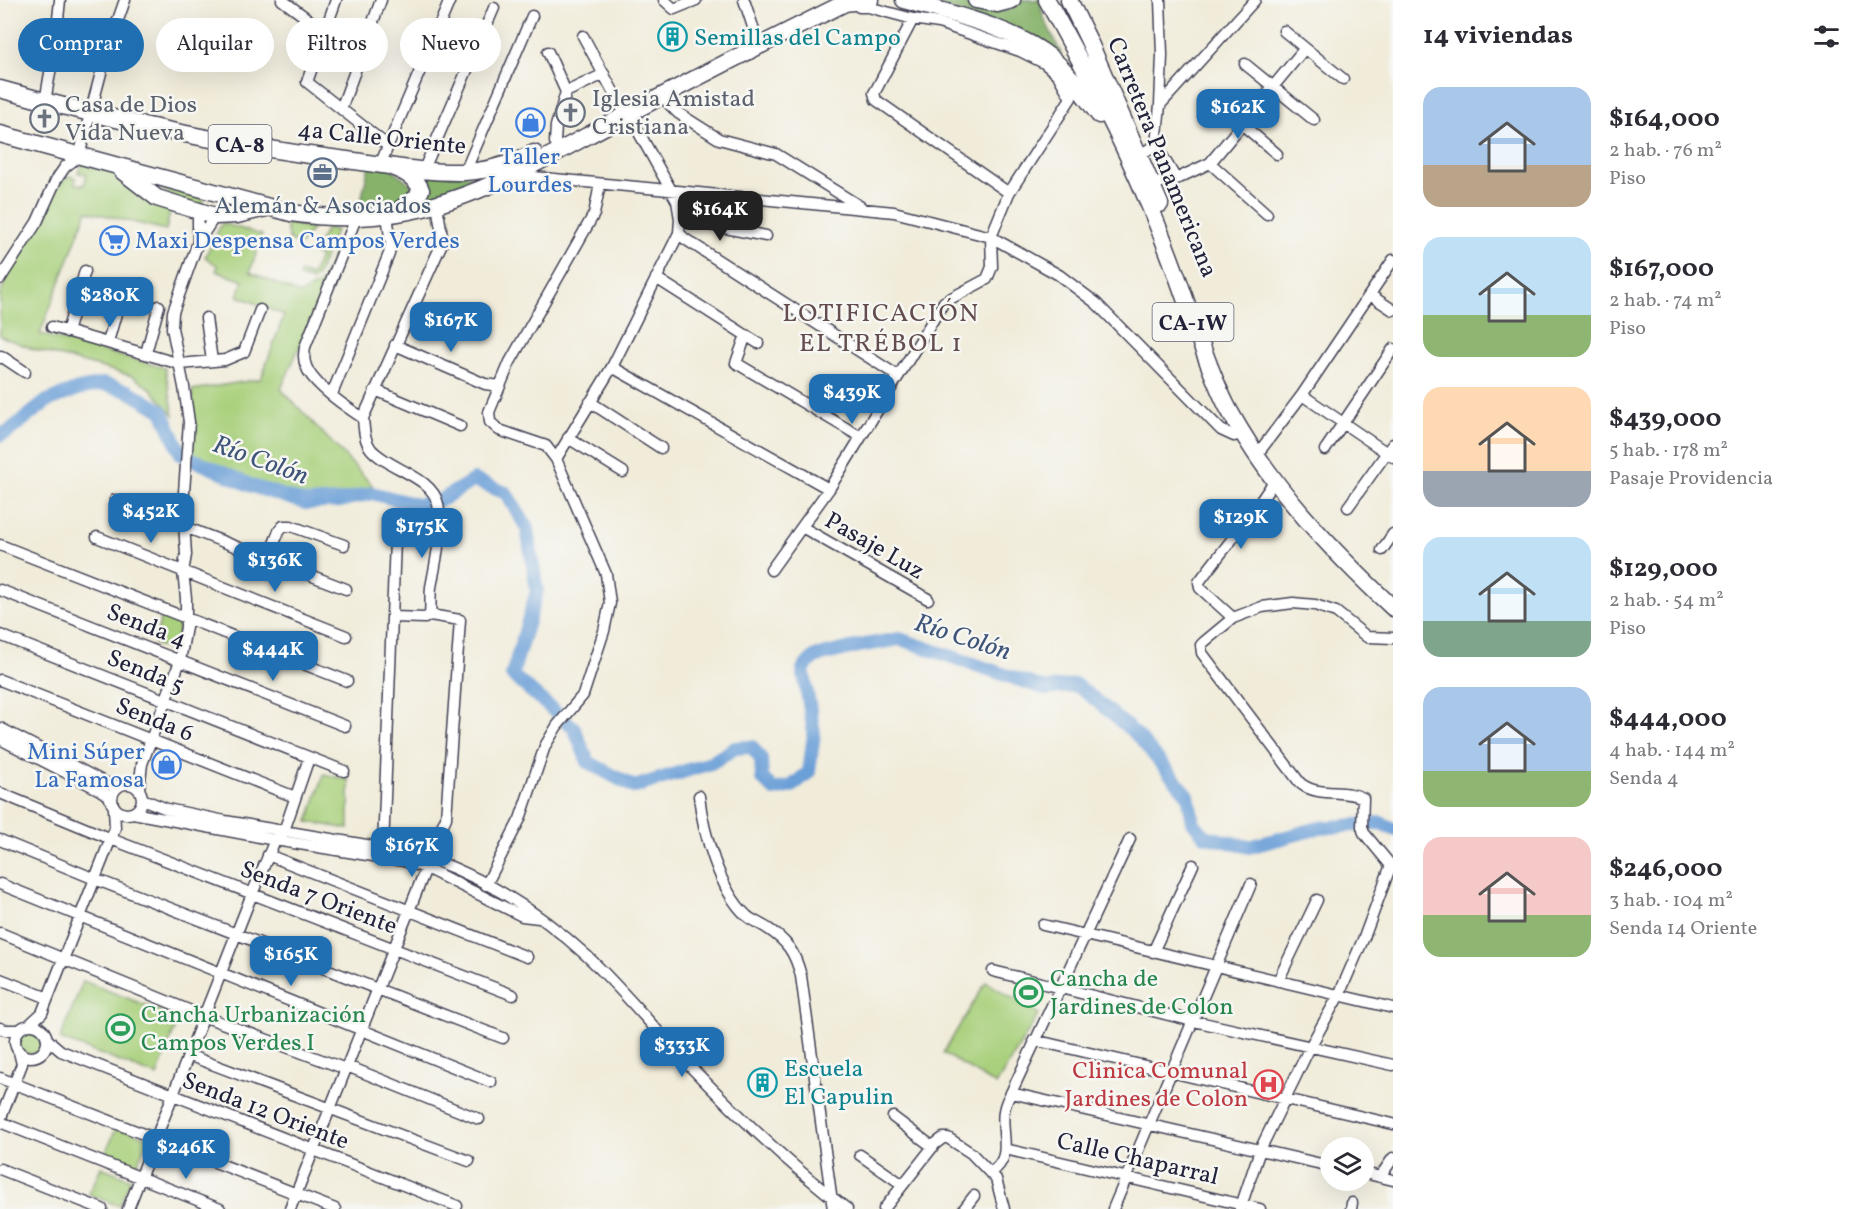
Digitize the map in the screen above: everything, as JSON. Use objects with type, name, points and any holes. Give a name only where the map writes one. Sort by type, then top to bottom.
[{"type":"highway","points":[[839,4],[870,0]]},
{"type":"highway","points":[[904,0],[986,26],[1024,41],[1043,52],[1065,71],[1120,142]]},
{"type":"highway","points":[[976,0],[997,4],[1012,0]]},
{"type":"highway","name":"Carretera Panamericana","points":[[1047,0],[1099,97],[1150,206],[1212,371],[1229,409],[1274,481],[1336,553],[1393,608]]},
{"type":"highway","name":"Carretera Panamericana","points":[[1069,0],[1152,184],[1218,362],[1238,406],[1262,448],[1295,494],[1350,555],[1393,596]]},
{"type":"highway","name":"4a Calle Oriente","points":[[0,134],[268,208],[307,216],[356,218],[389,215],[437,205],[513,175],[625,110],[756,39],[839,4]]},
{"type":"highway","name":"4a Calle Oriente","points":[[0,89],[91,114],[256,147],[385,165],[465,172],[482,171],[507,164],[663,95],[839,4]]},
{"type":"highway","points":[[385,165],[412,178],[421,190],[416,198],[389,215]]},
{"type":"highway","points":[[117,166],[157,198],[207,214],[237,215],[268,208]]},
{"type":"street","points":[[58,18],[60,0]]},
{"type":"street","points":[[118,18],[125,0]]},
{"type":"street","points":[[282,0],[306,18]]},
{"type":"street","points":[[329,18],[336,0]]},
{"type":"street","points":[[341,109],[381,0]]},
{"type":"street","points":[[385,165],[388,146],[450,0]]},
{"type":"street","points":[[664,0],[674,9],[696,0]]},
{"type":"street","points":[[744,0],[756,39]]},
{"type":"street","points":[[1160,0],[1162,55],[1156,145],[1176,179]]},
{"type":"street","points":[[1160,105],[1255,0]]},
{"type":"street","points":[[771,570],[829,489],[944,302],[987,279],[992,267],[991,237],[1009,193],[1071,98],[1058,75],[1044,63],[1020,51],[939,22],[913,19],[868,7],[839,4]]},
{"type":"street","points":[[424,169],[495,8]]},
{"type":"street","points":[[465,172],[532,16]]},
{"type":"street","points":[[913,19],[874,93],[876,100],[1009,193]]},
{"type":"street","points":[[1284,31],[1343,79]]},
{"type":"street","points":[[556,459],[612,367],[679,232],[680,219],[673,192],[583,36]]},
{"type":"street","points":[[1152,184],[1176,179],[1210,163],[1305,48]]},
{"type":"street","points":[[548,52],[566,92],[556,126],[555,142]]},
{"type":"street","points":[[1245,64],[1314,120]]},
{"type":"street","points":[[45,102],[50,72]]},
{"type":"street","points":[[0,279],[37,222],[56,180],[65,167],[79,156],[101,72]]},
{"type":"street","points":[[310,72],[307,82],[388,146]]},
{"type":"street","points":[[566,92],[604,74]]},
{"type":"street","points":[[663,95],[678,113],[719,139],[776,154],[864,209]]},
{"type":"street","points":[[1218,104],[1277,154]]},
{"type":"street","points":[[1139,155],[1156,145]]},
{"type":"street","points":[[1210,163],[1267,214]]},
{"type":"street","points":[[513,175],[894,212],[991,237],[1059,275],[1096,303],[1221,430],[1234,436],[1243,433]]},
{"type":"street","points":[[486,885],[520,819],[544,746],[583,694],[604,631],[610,603],[606,574],[556,459],[546,446],[499,430],[490,422],[489,412],[510,362],[594,214],[600,184]]},
{"type":"street","points":[[430,615],[431,588],[438,539],[438,503],[432,491],[387,462],[371,448],[366,440],[363,418],[394,345],[443,241],[437,205]]},
{"type":"street","points":[[113,833],[111,796],[135,775],[142,764],[184,647],[187,617],[183,572],[186,555],[183,506],[189,422],[172,328],[173,312],[207,214]]},
{"type":"street","points":[[198,242],[207,214]]},
{"type":"street","points":[[332,394],[389,254],[391,244],[389,215]]},
{"type":"street","points":[[356,218],[305,347],[304,356],[311,376],[363,418]]},
{"type":"street","points":[[680,219],[766,236]]},
{"type":"street","points":[[679,232],[685,239],[898,376]]},
{"type":"street","points":[[1262,448],[1302,395],[1393,260]]},
{"type":"street","points":[[67,332],[85,271]]},
{"type":"street","points":[[656,278],[758,343]]},
{"type":"street","points":[[108,342],[124,285]]},
{"type":"street","points":[[1371,295],[1393,310]]},
{"type":"street","points":[[146,353],[159,306]]},
{"type":"street","points":[[51,327],[180,364],[212,362],[233,358],[243,352],[260,310]]},
{"type":"street","points":[[206,318],[212,362]]},
{"type":"street","points":[[746,335],[736,363],[861,437]]},
{"type":"street","points":[[394,345],[485,384],[500,386]]},
{"type":"street","points":[[1325,450],[1393,349]]},
{"type":"street","points":[[0,358],[2,356],[25,372]]},
{"type":"street","points":[[612,367],[829,489]]},
{"type":"street","points":[[375,390],[460,426]]},
{"type":"street","points":[[1302,395],[1391,452],[1348,507]]},
{"type":"street","points":[[590,402],[661,448]]},
{"type":"street","points":[[568,438],[623,472]]},
{"type":"street","points":[[1233,618],[1200,588],[1199,582],[1241,526],[1256,510],[1274,481]]},
{"type":"street","points":[[115,500],[346,589]]},
{"type":"street","points":[[383,848],[396,515]]},
{"type":"street","points":[[268,559],[279,531],[284,526],[291,526],[344,545]]},
{"type":"street","name":"Pasaje Luz","points":[[802,527],[928,599]]},
{"type":"street","points":[[1382,550],[1393,534]]},
{"type":"street","points":[[97,537],[346,636]]},
{"type":"street","points":[[0,545],[347,681]]},
{"type":"street","name":"Senda 4","points":[[0,590],[345,726]]},
{"type":"street","points":[[1241,1207],[1260,1150],[1310,1047],[1339,995],[1392,867],[1370,842],[1362,826],[1364,801],[1361,797],[1307,789],[1300,783],[1202,653],[1201,645],[1233,618],[1262,607],[1293,603],[1315,605],[1336,612],[1367,637],[1393,638]]},
{"type":"street","points":[[290,1209],[395,948],[426,863],[446,818],[460,620],[430,615],[425,618],[392,617]]},
{"type":"street","name":"Senda 5","points":[[0,635],[344,771]]},
{"type":"street","name":"Senda 6","points":[[0,680],[295,797]]},
{"type":"street","points":[[0,728],[97,778],[121,785],[129,783],[141,794],[166,809],[383,848],[486,885],[542,918],[588,957],[753,1130],[847,1209]]},
{"type":"street","points":[[0,739],[100,790],[109,796],[113,806],[121,813],[426,863],[522,916],[542,918]]},
{"type":"street","points":[[128,1209],[268,855],[275,840],[284,831],[309,758]]},
{"type":"street","points":[[22,1064],[46,1048],[42,1013],[113,833],[131,813],[140,807],[142,764]]},
{"type":"street","name":"Senda 7 Oriente","points":[[0,793],[113,833],[252,894],[513,995]]},
{"type":"street","points":[[699,796],[701,816],[709,843],[731,897],[748,917],[769,929],[789,945],[797,960],[801,975],[832,1209]]},
{"type":"street","points":[[990,1173],[999,1168],[1004,1159],[1004,1109],[1034,1040],[1130,839]]},
{"type":"street","points":[[0,840],[503,1038]]},
{"type":"street","points":[[268,855],[527,957]]},
{"type":"street","points":[[1153,952],[1193,865]]},
{"type":"street","points":[[0,884],[491,1082]]},
{"type":"street","points":[[1113,1209],[1251,884]]},
{"type":"street","points":[[1278,981],[1317,900]]},
{"type":"street","points":[[1043,924],[1393,1008]]},
{"type":"street","points":[[0,933],[203,1016],[479,1119]]},
{"type":"street","points":[[993,971],[1193,1020],[1393,1065]]},
{"type":"street","points":[[0,979],[48,998]]},
{"type":"street","points":[[42,1013],[24,1027],[17,1047],[22,1064],[0,1121],[220,1209]]},
{"type":"street","points":[[3,1029],[37,1025],[45,1035]]},
{"type":"street","points":[[3,1029],[25,1056],[61,1051]]},
{"type":"street","name":"Senda 12 Oriente","points":[[45,1035],[61,1051],[457,1206]]},
{"type":"street","points":[[1034,1040],[1393,1124]]},
{"type":"street","points":[[188,1055],[469,1161]]},
{"type":"street","points":[[0,1078],[335,1209]]},
{"type":"street","points":[[1011,1093],[1320,1164]]},
{"type":"street","points":[[892,1117],[933,1147]]},
{"type":"street","points":[[884,1209],[933,1147],[944,1138],[948,1138],[971,1153],[996,1179],[1004,1209]]},
{"type":"street","name":"Calle Chaparral","points":[[1005,1149],[1241,1207],[1260,1209]]},
{"type":"street","points":[[860,1155],[903,1185]]},
{"type":"street","points":[[1380,1177],[1393,1158]]},
{"type":"street","points":[[0,1169],[102,1209]]},
{"type":"street","points":[[1374,1176],[1393,1180]]},
{"type":"street","points":[[964,1209],[974,1196]]},
{"type":"green space","points":[[925,0],[953,0],[997,11],[1014,7],[1023,0],[1040,0],[1043,16],[1061,53],[1036,40]]},
{"type":"green space","points":[[82,164],[112,172],[170,212],[166,230],[87,211],[40,334],[165,368],[174,415],[150,388],[132,376],[33,349],[0,336],[0,295],[12,267],[59,184],[69,176],[76,178],[75,184],[84,185],[87,174],[78,173]]},
{"type":"green space","points":[[369,165],[390,167],[413,186],[410,196],[388,208],[359,210]]},
{"type":"green space","points":[[427,173],[495,177],[417,205],[420,182]]},
{"type":"green space","points":[[147,180],[206,192],[202,206],[177,199]]},
{"type":"green space","points":[[222,223],[262,235],[250,272],[300,294],[321,283],[338,244],[343,246],[281,389],[375,488],[322,498],[290,494],[247,480],[192,454],[194,422],[192,390],[261,379],[284,315],[238,296],[243,281],[216,271],[218,266],[205,257]]},
{"type":"green space","points":[[285,223],[313,228],[300,245],[289,240]]},
{"type":"green space","points":[[327,228],[336,230],[317,276],[312,281],[299,277],[301,272],[311,276],[320,257],[312,253]]},
{"type":"green space","points":[[162,612],[180,618],[175,652],[154,644]]},
{"type":"green space","points":[[324,774],[349,780],[349,829],[308,822]]},
{"type":"green space","name":"Cancha Urbanización Campos Verdes I","points":[[83,981],[179,1018],[157,1076],[60,1039]]},
{"type":"green space","points":[[986,982],[1039,1014],[996,1085],[943,1053]]},
{"type":"green space","name":"Cancha de Jardines de Colon","points":[[1022,982],[1040,987],[1035,1003],[1017,997]]},
{"type":"green space","points":[[31,1028],[40,1032],[44,1041],[40,1050],[31,1054],[22,1050],[18,1041],[22,1032]]},
{"type":"green space","points":[[117,1126],[148,1138],[136,1167],[105,1155]]},
{"type":"green space","points":[[101,1167],[131,1179],[119,1206],[89,1194]]},
{"type":"waterway","name":"Río Colón","points":[[0,435],[9,431],[47,401],[78,389],[102,384],[128,391],[162,411],[181,454],[252,486],[306,503],[340,501],[372,493],[417,505],[441,500],[474,480],[506,493],[527,528],[537,591],[512,675],[574,728],[588,762],[634,787],[711,763],[735,748],[752,747],[761,759],[762,778],[774,790],[792,786],[809,772],[814,733],[803,669],[814,657],[900,639],[1046,689],[1076,685],[1137,735],[1188,795],[1193,822],[1205,836],[1249,847],[1319,828],[1381,823],[1393,829]]},
{"type":"place","name":"Semillas del Campo","points":[[673,37]]},
{"type":"place","name":"Iglesia Amistad Cristiana","points":[[571,112]]},
{"type":"place","name":"Casa de Dios Vida Nueva","points":[[44,118]]},
{"type":"place","name":"Taller Lourdes","points":[[530,123]]},
{"type":"place","name":"Alemán & Asociados","points":[[323,172]]},
{"type":"place","name":"Maxi Despensa Campos Verdes","points":[[114,240]]},
{"type":"place","name":"Mini Súper La Famosa","points":[[166,765]]},
{"type":"place","name":"Cancha de Jardines de Colon","points":[[1029,992]]},
{"type":"place","name":"Cancha Urbanización Campos Verdes I","points":[[120,1028]]},
{"type":"place","name":"Escuela El Capulin","points":[[763,1082]]},
{"type":"place","name":"Clinica Comunal Jardines de Colon","points":[[1269,1084]]},
{"type":"district","name":"LOTIFICACIÓN EL TRÉBOL 1","points":[[881,327]]}]
